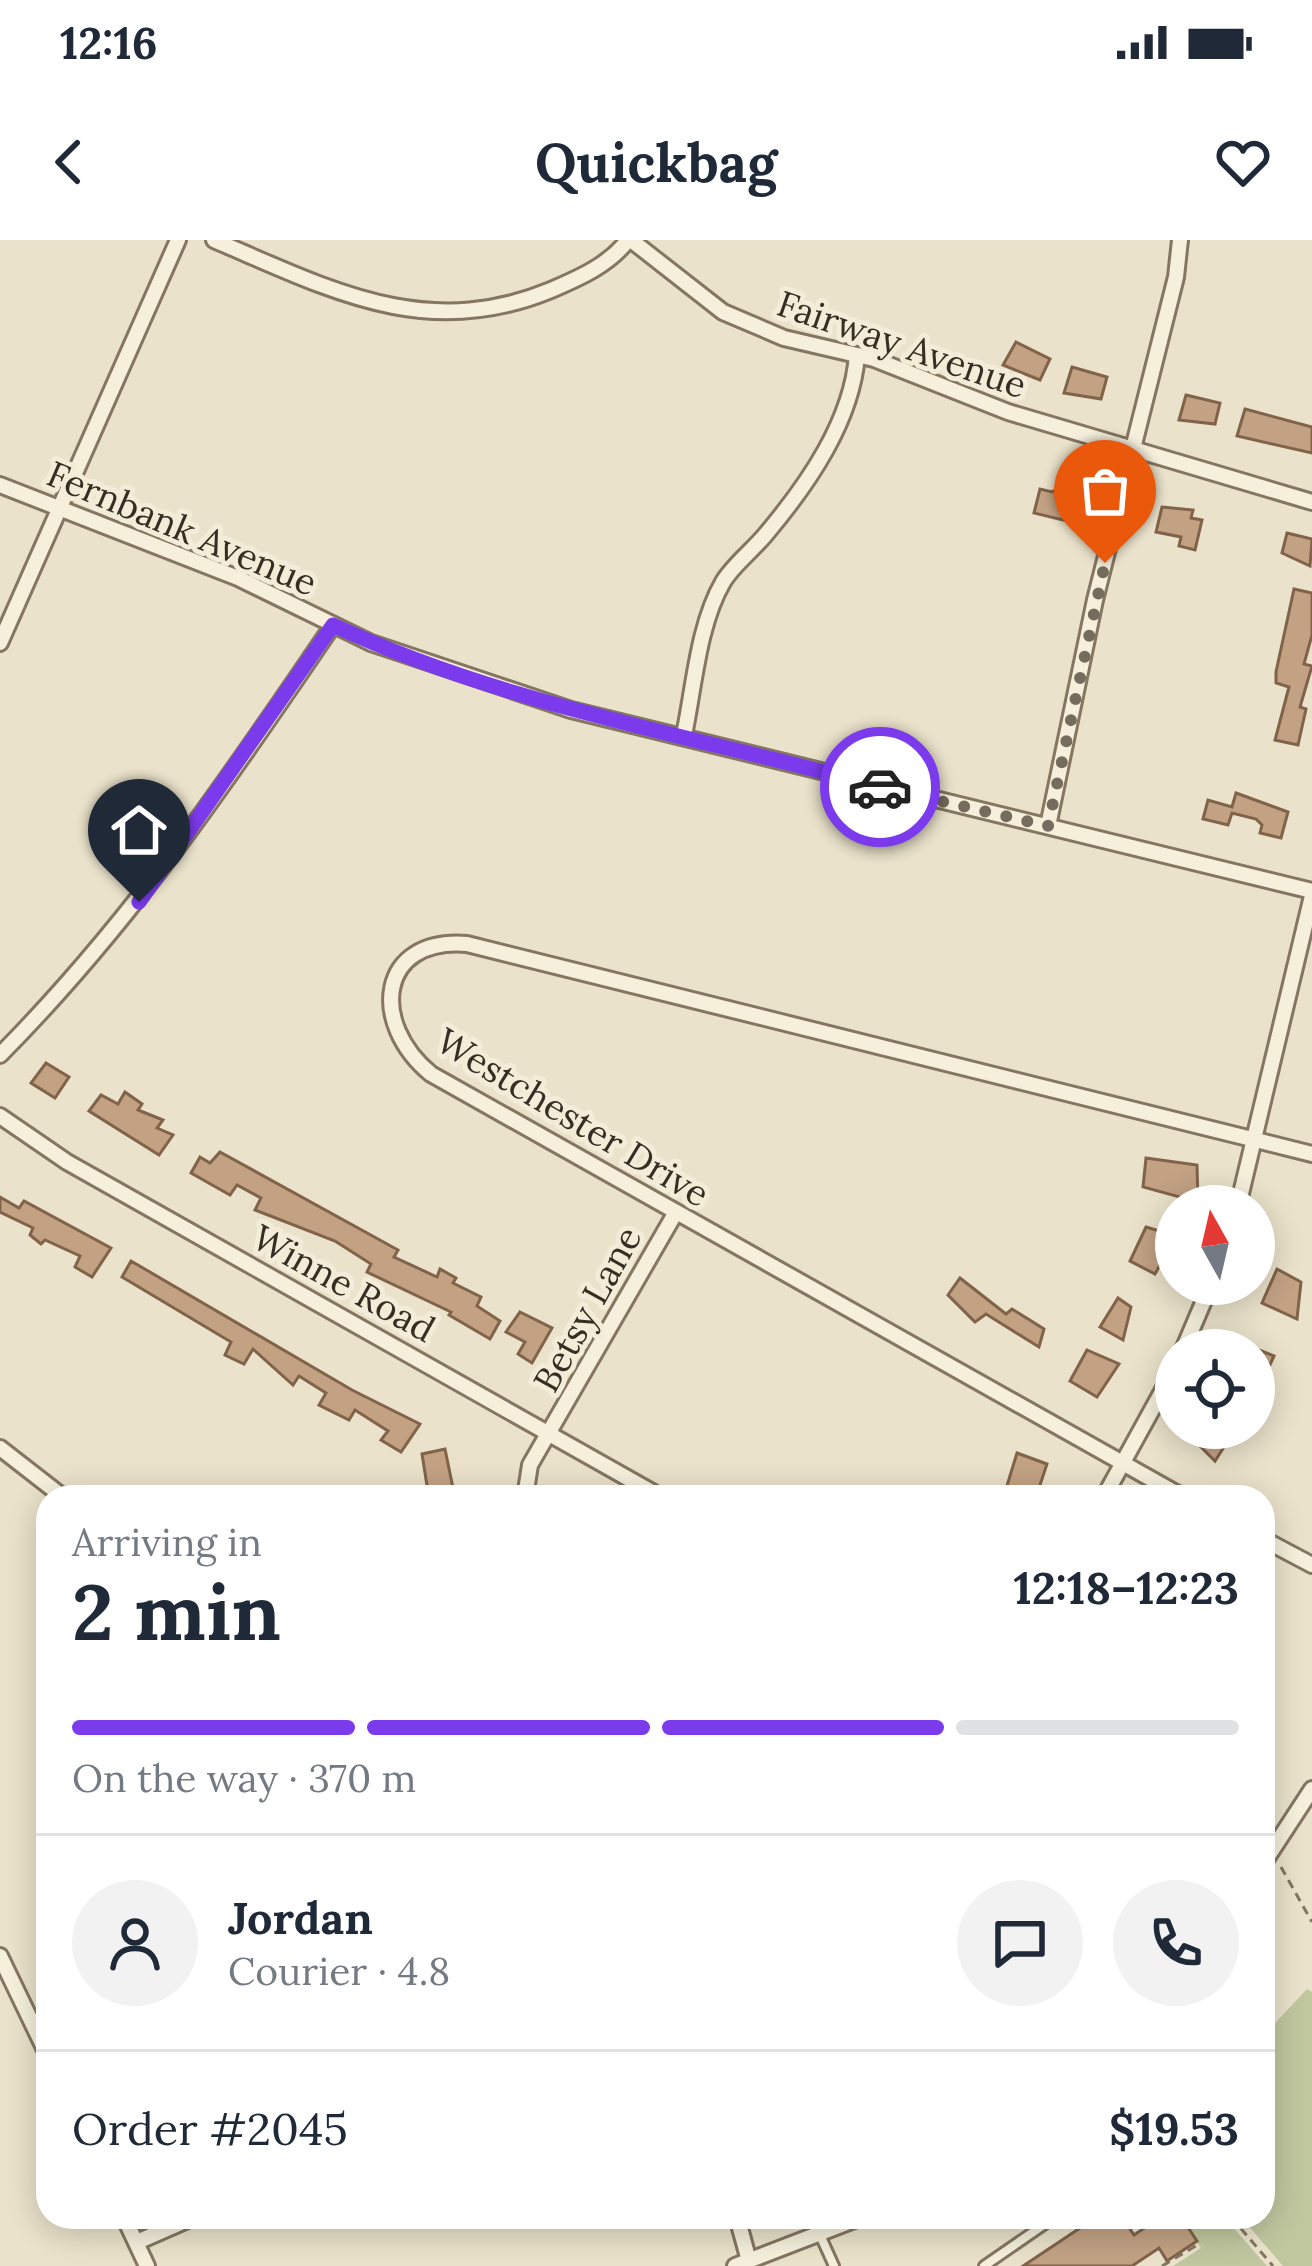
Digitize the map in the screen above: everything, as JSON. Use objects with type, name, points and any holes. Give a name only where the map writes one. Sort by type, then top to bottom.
[{"type":"street","points":[[0,644],[178,240]]},
{"type":"street","points":[[214,240],[384,306],[445,315],[516,305],[588,274],[630,240]]},
{"type":"street","name":"Fairway Avenue","points":[[630,240],[723,312],[784,338],[856,355],[1135,453],[1312,502]]},
{"type":"street","points":[[1048,826],[1090,622],[1176,277],[1180,240]]},
{"type":"street","points":[[684,735],[709,618],[723,582],[811,475],[855,381],[856,355]]},
{"type":"street","name":"Fernbank Avenue","points":[[0,485],[238,578],[333,625],[481,682],[1312,893]]},
{"type":"street","points":[[0,1055],[62,993],[160,877],[333,625]]},
{"type":"street","points":[[1243,1185],[1312,893]]},
{"type":"street","name":"Westchester Drive","points":[[1160,1485],[500,1116],[414,1060],[398,1041],[390,1016],[394,984],[408,962],[435,945],[467,944],[1254,1140]]},
{"type":"street","name":"Winne Road","points":[[0,1116],[67,1162],[639,1485]]},
{"type":"street","points":[[1254,1140],[1312,1154]]},
{"type":"street","name":"Betsy Lane","points":[[524,1485],[676,1213]]},
{"type":"street","points":[[1111,1485],[1155,1404]]},
{"type":"street","points":[[0,1448],[48,1485]]},
{"type":"street","points":[[1275,1545],[1312,1565]]},
{"type":"street","points":[[1275,1840],[1312,1789]]},
{"type":"street","points":[[0,1956],[36,2031]]},
{"type":"street","points":[[130,2229],[147,2266]]},
{"type":"street","points":[[137,2242],[167,2229]]},
{"type":"street","points":[[738,2229],[742,2263],[832,2229]]},
{"type":"lane","points":[[984,2266],[1038,2229]]},
{"type":"lane","points":[[820,2234],[834,2266]]},
{"type":"path","points":[[1275,1866],[1312,1922]]},
{"type":"path","points":[[1241,2229],[1273,2266]]},
{"type":"path","points":[[1162,2266],[1199,2244]]},
{"type":"green space","points":[[1307,1989],[1312,1992],[1312,2266],[1283,2266],[1251,2229],[1275,2229],[1275,2023]]},
{"type":"green space","points":[[1189,2229],[1235,2229],[1267,2266],[1173,2266],[1201,2248]]},
{"type":"building","points":[[1016,342],[1050,359],[1040,380],[1003,365]]},
{"type":"building","points":[[1072,367],[1107,377],[1101,399],[1064,393]]},
{"type":"building","points":[[1186,395],[1220,403],[1215,424],[1179,420]]},
{"type":"building","points":[[1245,409],[1312,427],[1312,453],[1237,436]]},
{"type":"building","points":[[1063,485],[1084,493],[1078,516],[1069,513],[1067,521],[1034,513],[1040,489],[1052,492]]},
{"type":"building","points":[[1162,507],[1193,510],[1191,518],[1202,520],[1195,550],[1179,546],[1181,537],[1156,532]]},
{"type":"building","points":[[1287,533],[1312,539],[1310,566],[1282,553]]},
{"type":"building","points":[[1294,589],[1312,593],[1312,635],[1304,664],[1312,666],[1300,707],[1306,709],[1298,745],[1275,740],[1289,687],[1276,683],[1276,672]]},
{"type":"building","points":[[1236,793],[1288,812],[1281,838],[1260,833],[1262,825],[1256,819],[1232,813],[1228,825],[1203,819],[1208,800],[1232,807]]},
{"type":"building","points":[[46,1063],[69,1077],[55,1098],[31,1083]]},
{"type":"building","points":[[125,1092],[142,1104],[138,1110],[163,1120],[157,1128],[173,1135],[159,1155],[89,1111],[101,1095],[118,1104]]},
{"type":"building","points":[[220,1152],[398,1250],[394,1257],[437,1277],[440,1269],[456,1278],[453,1283],[481,1297],[477,1306],[500,1321],[490,1339],[449,1315],[451,1312],[367,1272],[371,1264],[335,1241],[255,1210],[261,1198],[237,1185],[230,1195],[191,1173],[200,1157],[210,1163]]},
{"type":"building","points":[[1146,1158],[1197,1165],[1198,1185],[1155,1185],[1155,1190],[1143,1187]]},
{"type":"building","points":[[0,1197],[19,1208],[24,1201],[111,1248],[92,1277],[75,1267],[80,1256],[45,1240],[41,1244],[30,1235],[33,1228],[0,1212]]},
{"type":"building","points":[[1146,1227],[1155,1230],[1155,1274],[1130,1261]]},
{"type":"building","points":[[131,1261],[352,1390],[420,1424],[401,1452],[381,1440],[388,1431],[355,1410],[349,1420],[319,1405],[326,1393],[299,1376],[293,1385],[253,1349],[244,1364],[225,1355],[231,1342],[122,1277]]},
{"type":"building","points":[[1277,1269],[1301,1282],[1297,1319],[1266,1305],[1275,1305]]},
{"type":"building","points":[[960,1278],[1006,1314],[1012,1309],[1044,1329],[1039,1347],[986,1314],[975,1322],[948,1295]]},
{"type":"building","points":[[1118,1298],[1131,1307],[1123,1340],[1100,1327]]},
{"type":"building","points":[[520,1312],[552,1328],[532,1363],[518,1354],[525,1342],[506,1332]]},
{"type":"building","points":[[1087,1350],[1119,1364],[1097,1397],[1070,1381]]},
{"type":"building","points":[[445,1449],[452,1485],[427,1485],[422,1454]]},
{"type":"building","points":[[1203,1449],[1223,1449],[1215,1461]]},
{"type":"building","points":[[1017,1453],[1047,1464],[1040,1485],[1007,1485]]},
{"type":"building","points":[[1078,2229],[1130,2229],[1134,2235],[1143,2229],[1189,2229],[1197,2241],[1167,2261],[1159,2248],[1132,2266],[1023,2266]]},
{"type":"way so far","points":[[880,787],[1048,826],[1051,793],[1105,563]]},
{"type":"route","points":[[139,902],[333,625],[371,643],[571,710],[748,749],[880,787]]}]
